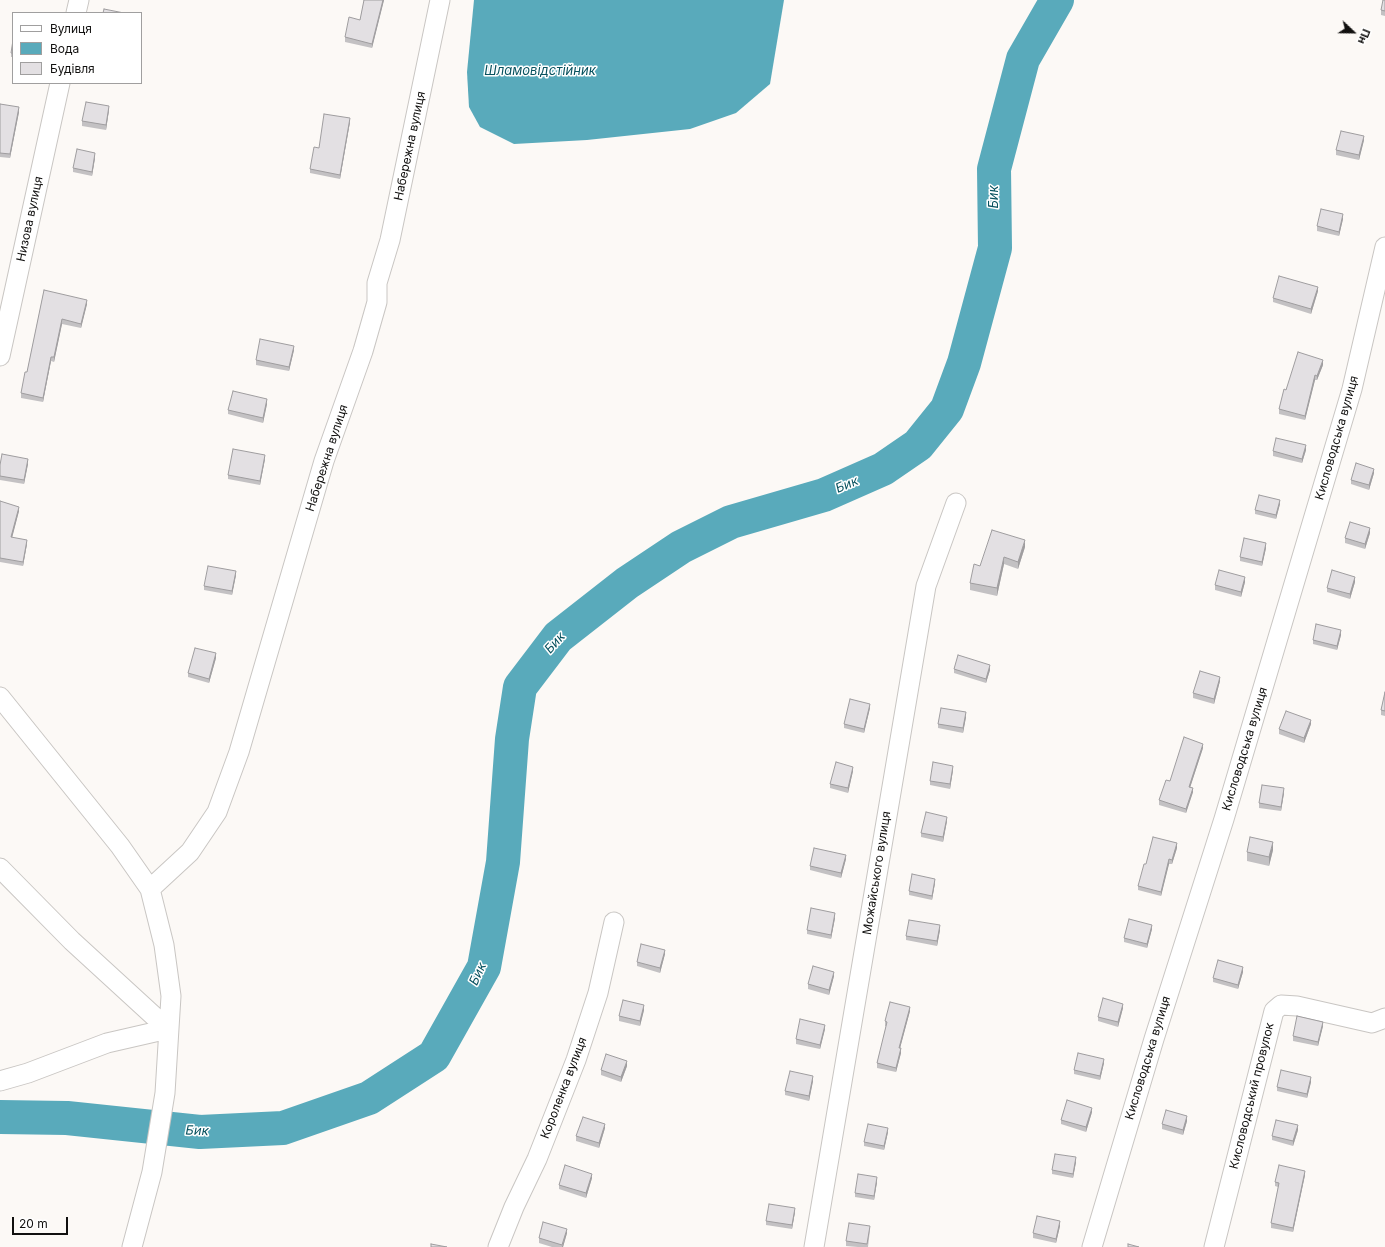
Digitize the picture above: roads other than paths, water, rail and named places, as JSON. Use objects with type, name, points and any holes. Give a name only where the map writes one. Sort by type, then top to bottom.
[{"type":"street","points":[[76,12],[79,0]]},
{"type":"street","name":"Набережна вулиця","points":[[150,888],[190,852],[217,812],[239,752],[324,461],[363,350],[377,302],[376,283],[390,240],[440,0]]},
{"type":"street","name":"Низова вулиця","points":[[0,356],[60,84]]},
{"type":"street","name":"Кисловодська вулиця","points":[[1092,1247],[1154,1039],[1226,812],[1352,389],[1385,247]]},
{"type":"street","name":"Можайського вулиця","points":[[814,1247],[926,586],[956,503]]},
{"type":"street","points":[[0,697],[120,846],[150,888],[164,945],[170,989],[165,1093],[152,1172],[132,1247]]},
{"type":"street","points":[[0,868],[72,941],[168,1029]]},
{"type":"street","name":"Короленка вулиця","points":[[498,1247],[514,1207],[537,1159],[576,1060],[598,993],[614,922]]},
{"type":"street","name":"Кисловодський провулок","points":[[1214,1247],[1274,1012],[1281,1005],[1296,1006],[1372,1023],[1385,1018]]},
{"type":"street","points":[[0,1081],[28,1073],[107,1043],[168,1029]]},
{"type":"water","name":"Шламовідстійник","points":[[474,0],[784,0],[770,84],[736,113],[690,129],[587,140],[514,144],[480,127],[469,107],[467,72]]},
{"type":"waterway","name":"Бик","points":[[0,1117],[67,1118],[200,1132],[283,1128],[369,1098],[434,1056],[484,967],[503,862],[512,739],[520,687],[558,637],[627,583],[681,547],[731,522],[824,495],[883,469],[918,445],[947,409],[964,363],[995,248],[994,169],[1023,59],[1057,0]]}]
